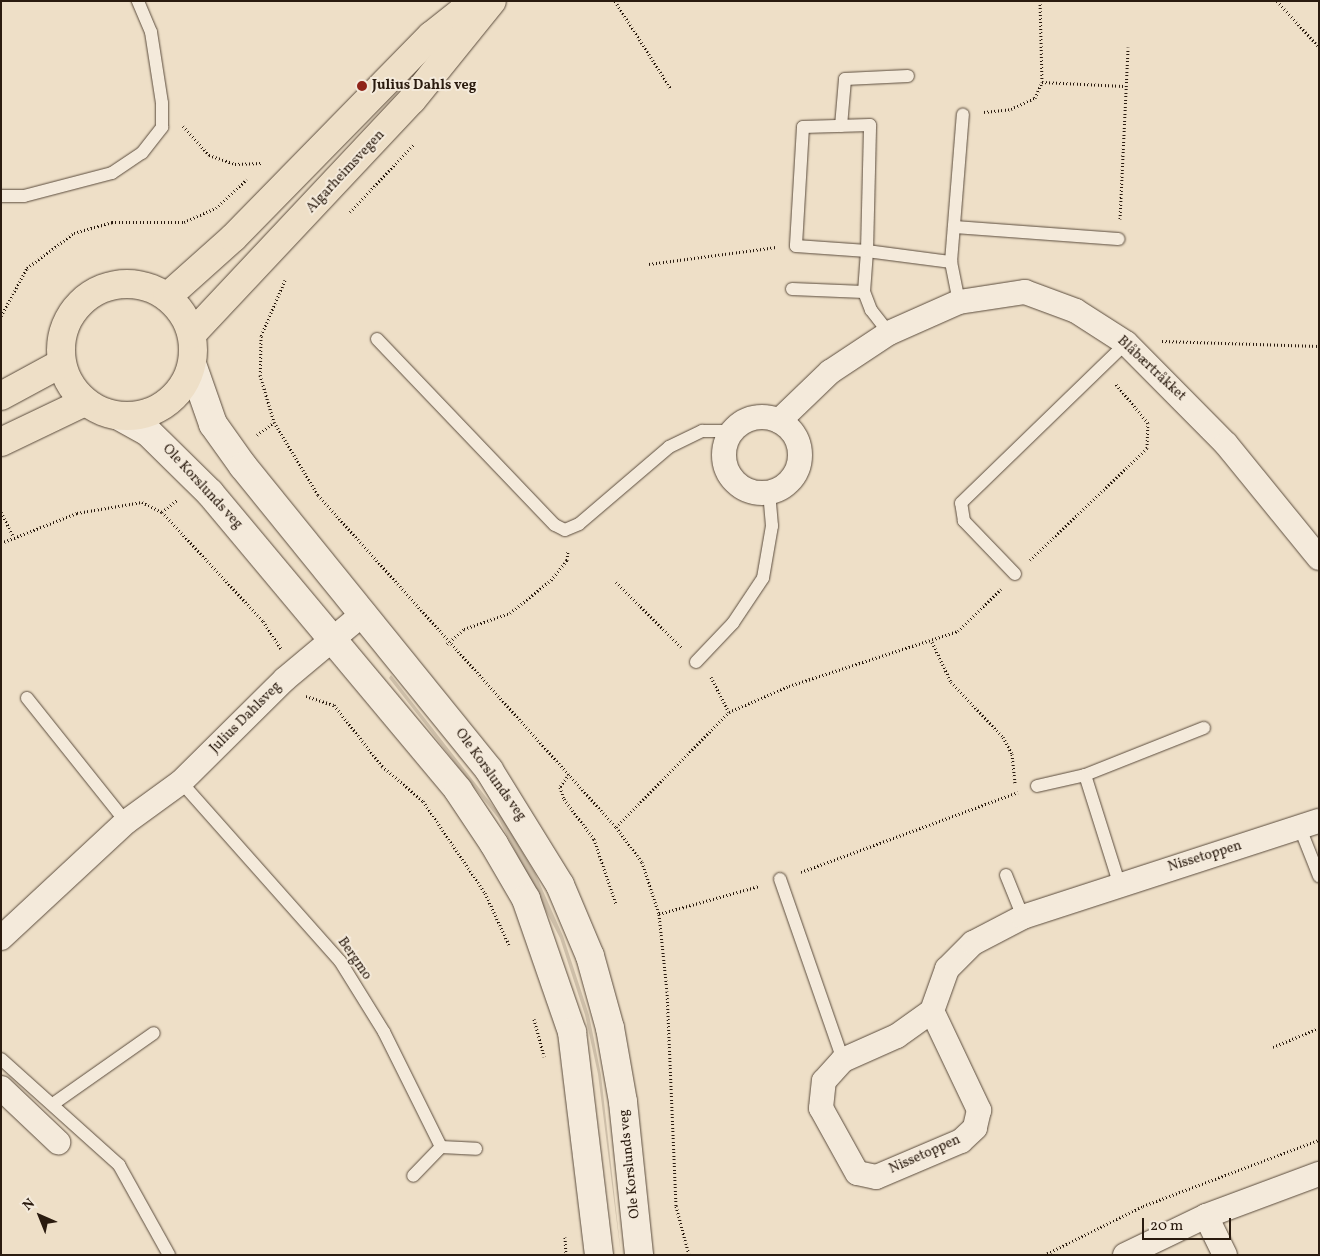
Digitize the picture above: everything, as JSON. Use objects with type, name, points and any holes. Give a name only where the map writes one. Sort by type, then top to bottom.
[{"type":"main road","points":[[167,297],[233,238],[431,36],[475,1]]},
{"type":"main road","name":"Algarheimsvegen","points":[[192,334],[412,100],[492,1]]},
{"type":"main road","points":[[125,284],[167,297],[186,320],[192,334],[192,364],[169,402],[145,414],[119,416],[85,402],[66,376],[62,363],[67,321],[91,295],[125,284]]},
{"type":"main road","points":[[1,396],[62,363]]},
{"type":"main road","points":[[1,442],[85,402]]},
{"type":"street","name":"Blåbærtråkket","points":[[779,421],[830,372],[889,333],[959,302],[1026,292],[1076,311],[1126,343],[1226,444],[1319,558]]},
{"type":"street","name":"Ole Korslunds veg","points":[[192,364],[213,424],[489,770],[560,885],[590,956],[610,1028],[624,1102],[639,1255]]},
{"type":"street","name":"Ole Korslunds veg","points":[[119,416],[148,432],[178,457],[332,639],[458,790],[526,899],[572,1032],[600,1255]]},
{"type":"street","points":[[762,417],[779,421],[792,431],[800,460],[784,487],[769,493],[751,493],[734,483],[725,467],[724,448],[731,431],[745,420],[762,417]]},
{"type":"street","name":"Julius Dahlsveg","points":[[1,938],[126,822],[181,782],[285,679],[364,613]]},
{"type":"street","name":"Nissetoppen","points":[[932,1011],[979,1110],[975,1128],[960,1141],[876,1177],[856,1173],[821,1108],[824,1081],[843,1060],[897,1036],[932,1011],[948,969],[973,943],[1023,917],[1119,883],[1309,824]]},
{"type":"street","points":[[1,1088],[58,1142]]},
{"type":"street","points":[[1125,1255],[1206,1216],[1319,1174]]},
{"type":"street","points":[[1206,1216],[1225,1255]]},
{"type":"lane","points":[[1,196],[24,196],[112,173],[142,153],[162,127],[162,102],[151,32],[138,1]]},
{"type":"lane","points":[[841,126],[845,78],[908,76]]},
{"type":"lane","points":[[959,302],[951,262],[963,114]]},
{"type":"lane","points":[[889,333],[871,310],[864,292],[867,251],[870,125],[803,126],[796,246],[867,251],[951,262]]},
{"type":"lane","points":[[954,228],[1119,239]]},
{"type":"lane","points":[[792,289],[864,292]]},
{"type":"lane","points":[[377,339],[555,525],[566,530],[579,524],[668,447],[702,431],[731,431]]},
{"type":"lane","points":[[1015,574],[964,521],[961,503],[1126,343]]},
{"type":"lane","points":[[696,662],[733,623],[764,578],[772,526],[769,493]]},
{"type":"lane","points":[[27,698],[126,822]]},
{"type":"lane","points":[[1037,786],[1085,774],[1204,728]]},
{"type":"lane","points":[[1085,774],[1119,883]]},
{"type":"lane","name":"Bergmo","points":[[181,782],[340,961],[384,1032],[441,1147]]},
{"type":"lane","points":[[1309,824],[1319,876]]},
{"type":"lane","points":[[1006,875],[1023,917]]},
{"type":"lane","points":[[780,879],[843,1060]]},
{"type":"lane","points":[[53,1104],[154,1033]]},
{"type":"lane","points":[[1,1059],[119,1165],[169,1255]]},
{"type":"lane","points":[[413,1176],[441,1147],[476,1149]]},
{"type":"path","points":[[615,1],[671,89]]},
{"type":"path","points":[[963,114],[1011,109],[1035,98],[1042,82],[1040,1]]},
{"type":"path","points":[[1277,1],[1319,47]]},
{"type":"path","points":[[1119,239],[1124,86],[1128,47]]},
{"type":"path","points":[[1042,82],[1124,86]]},
{"type":"path","points":[[162,102],[209,155],[235,164],[263,163]]},
{"type":"path","points":[[342,220],[417,139]]},
{"type":"path","points":[[256,170],[270,156]]},
{"type":"path","points":[[1,316],[27,268],[65,237],[112,222],[184,222],[216,208],[249,177]]},
{"type":"path","points":[[649,264],[796,246]]},
{"type":"path","points":[[252,439],[274,422],[260,376],[261,336],[274,299],[289,275]]},
{"type":"path","points":[[1126,343],[1319,346]]},
{"type":"path","points":[[616,826],[729,712],[789,686],[932,642],[958,631],[1147,448],[1148,423],[1101,367]]},
{"type":"path","points":[[162,512],[185,493]]},
{"type":"path","points":[[1,544],[14,537],[101,508],[142,502],[162,512],[263,621],[281,647],[285,679],[303,696],[334,705],[382,766],[423,801],[486,894],[514,956]]},
{"type":"path","points":[[1,512],[14,537]]},
{"type":"path","points":[[447,644],[464,629],[510,613],[550,580],[567,560],[566,530]]},
{"type":"path","points":[[616,582],[710,674],[729,712]]},
{"type":"path","points":[[932,642],[950,682],[1003,737],[1012,754],[1016,793]]},
{"type":"path","points":[[569,774],[560,787],[564,799],[594,839],[616,904]]},
{"type":"path","points":[[659,914],[780,879],[1037,786]]},
{"type":"path","points":[[532,1011],[546,1064]]},
{"type":"path","points":[[1273,1047],[1319,1028]]},
{"type":"path","points":[[1044,1255],[1143,1206],[1319,1140]]},
{"type":"path","points":[[565,1232],[566,1255]]},
{"type":"shaded area","points":[[391,675],[500,815],[535,873],[563,936],[589,1015],[601,1075],[621,1255],[598,1074],[585,1015],[560,938],[498,818],[389,678]]},
{"type":"place","name":"Julius Dahls veg","points":[[362,86]]}]
